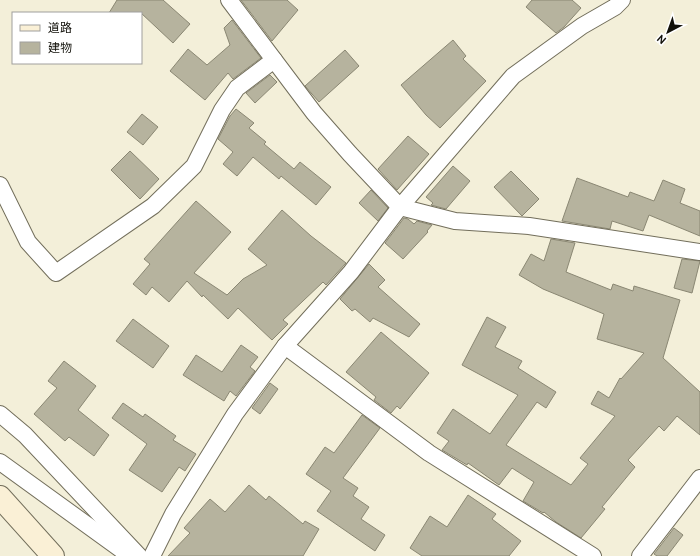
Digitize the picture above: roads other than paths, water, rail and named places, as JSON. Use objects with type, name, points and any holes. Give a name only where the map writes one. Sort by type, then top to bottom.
[{"type":"main road","points":[[0,497],[53,556]]},
{"type":"street","points":[[229,0],[314,113],[400,207],[455,221],[529,226],[700,252]]},
{"type":"street","points":[[152,556],[174,514],[235,414],[285,346],[351,272],[400,207],[513,76],[582,26],[616,7],[622,0]]},
{"type":"street","points":[[0,185],[28,242],[56,273],[153,206],[194,166],[222,110],[237,88],[274,60]]},
{"type":"street","points":[[285,346],[429,453],[593,556]]},
{"type":"street","points":[[0,414],[25,435],[139,556]]},
{"type":"street","points":[[0,462],[130,556]]},
{"type":"street","points":[[640,556],[700,478]]}]
